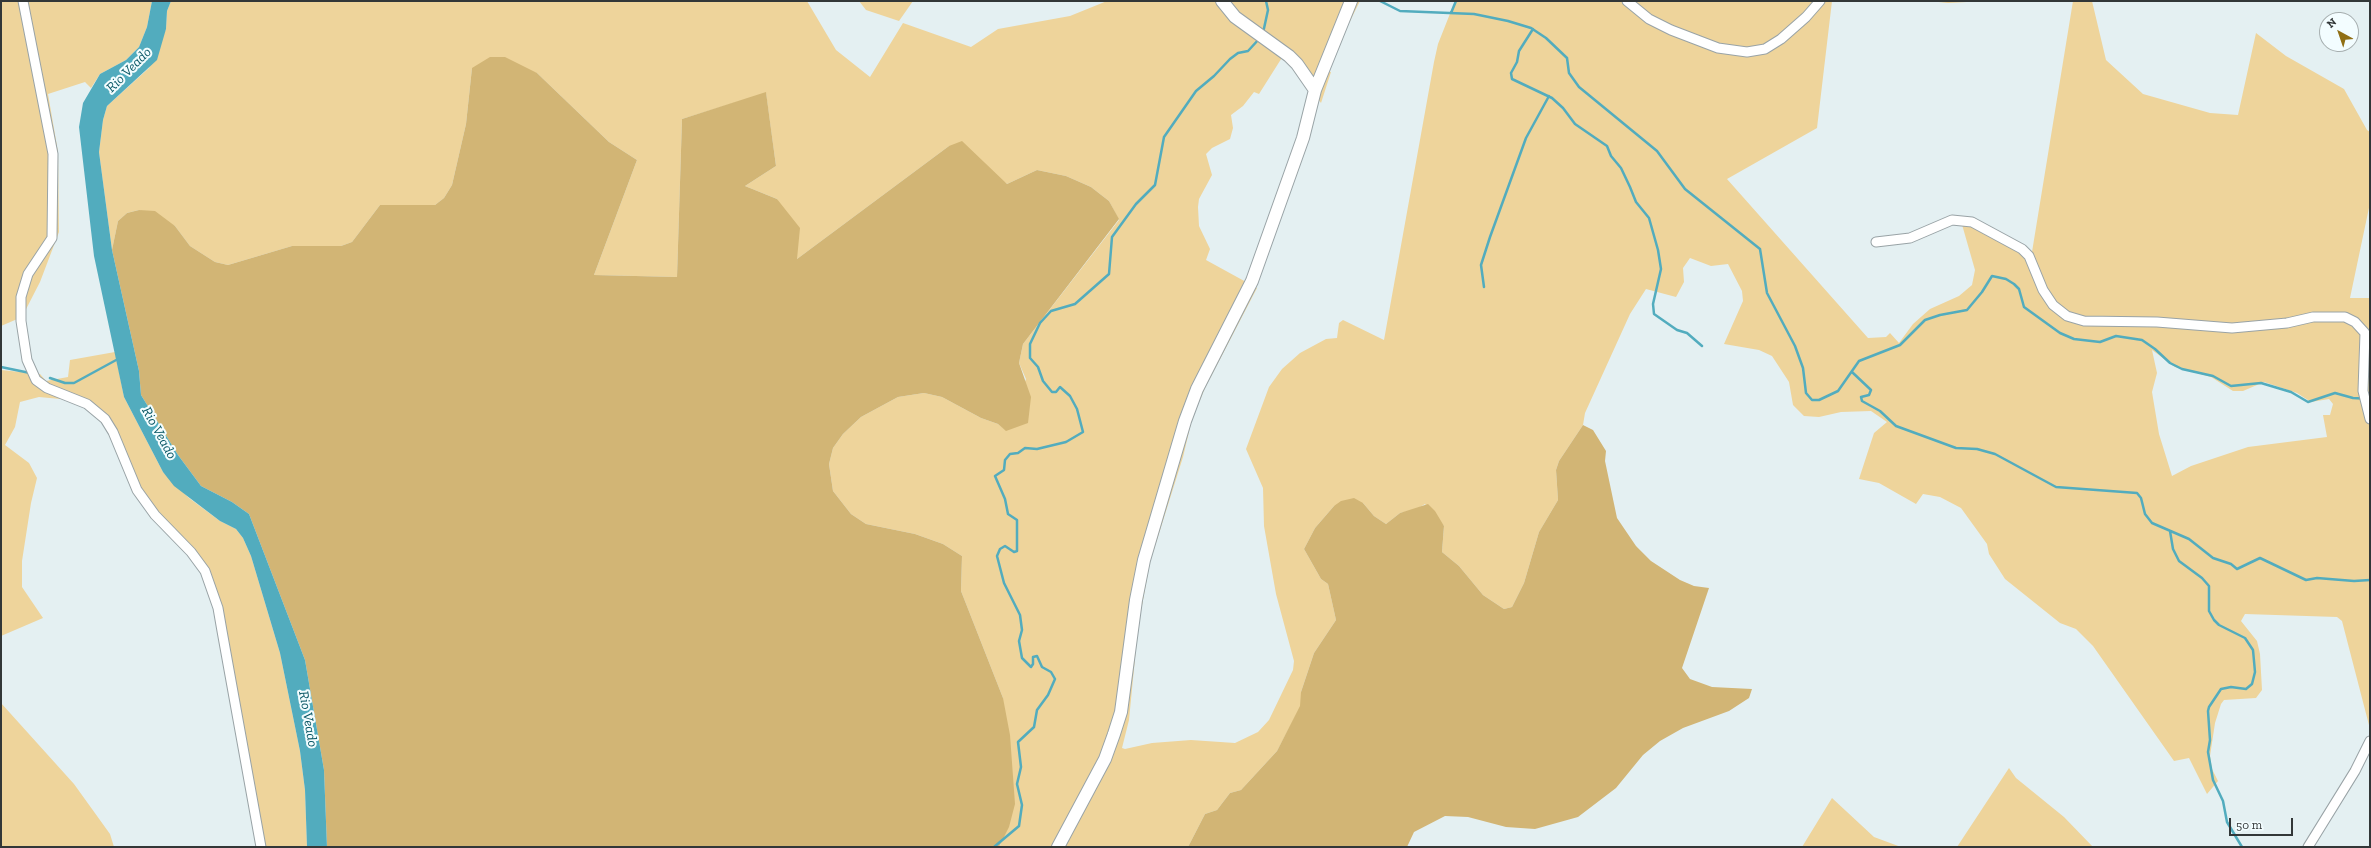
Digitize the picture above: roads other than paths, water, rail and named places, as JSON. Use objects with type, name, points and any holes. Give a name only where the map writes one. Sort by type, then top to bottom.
[{"type":"street","points":[[23,1],[53,154],[52,238],[28,274],[21,297],[21,327],[27,360],[36,380],[47,388],[87,404],[105,419],[113,432],[137,490],[156,515],[191,552],[204,571],[218,608],[261,847]]},
{"type":"street","points":[[1222,1],[1235,17],[1289,56],[1315,90]]},
{"type":"street","points":[[1058,847],[1105,759],[1121,712],[1136,600],[1144,560],[1185,421],[1197,389],[1252,281],[1303,138],[1315,90],[1351,1]]},
{"type":"street","points":[[1627,1],[1649,19],[1671,30],[1718,48],[1747,52],[1765,49],[1782,39],[1806,17],[1820,1]]},
{"type":"street","points":[[1876,242],[1910,238],[1952,220],[1972,222],[2022,249],[2029,256],[2043,290],[2053,305],[2067,316],[2084,320],[2157,322],[2232,328],[2287,323],[2313,317],[2345,316],[2355,322],[2365,333],[2363,391],[2370,419]]},
{"type":"street","points":[[2308,847],[2355,771],[2370,741]]},
{"type":"water","name":"Rio Veado","points":[[152,1],[171,1],[167,11],[166,29],[157,60],[107,106],[103,120],[99,152],[112,250],[139,371],[141,395],[178,455],[201,486],[232,502],[249,514],[305,660],[324,770],[327,847],[307,847],[305,790],[300,751],[280,653],[251,556],[243,538],[236,529],[220,521],[174,486],[163,472],[124,397],[94,256],[79,127],[83,103],[100,74],[126,60],[139,47],[147,27]]},
{"type":"waterway","points":[[1263,33],[1268,10],[1266,1]]},
{"type":"waterway","points":[[1380,1],[1400,11],[1474,14],[1508,21],[1531,28],[1546,38],[1567,58],[1569,73],[1579,87],[1657,151],[1685,189],[1760,249],[1767,293],[1795,346],[1803,368],[1806,393],[1812,400],[1819,400],[1838,391],[1859,361],[1900,345],[1925,320],[1940,315],[1967,310],[1982,292],[1992,276],[2006,279],[2014,284],[2019,289],[2024,307],[2060,333],[2074,339],[2100,342],[2116,336],[2142,340],[2155,349],[2170,363],[2182,369],[2213,376],[2231,386],[2261,383],[2291,392],[2308,402],[2335,393],[2353,398],[2370,399]]},
{"type":"waterway","points":[[1451,13],[1456,1]]},
{"type":"waterway","points":[[1533,29],[1519,51],[1517,62],[1511,73],[1512,79],[1552,98],[1563,108],[1575,124],[1607,146],[1611,156],[1621,168],[1636,202],[1649,218],[1658,250],[1661,269],[1653,304],[1654,314],[1677,330],[1687,333],[1702,346]]},
{"type":"waterway","points":[[994,847],[1019,826],[1022,805],[1017,784],[1021,767],[1018,742],[1034,727],[1037,710],[1048,695],[1055,679],[1051,672],[1042,667],[1037,656],[1033,657],[1033,664],[1031,667],[1022,658],[1019,641],[1022,630],[1020,615],[1004,583],[997,556],[1000,549],[1005,546],[1014,552],[1017,551],[1017,520],[1008,514],[1005,499],[995,476],[1004,470],[1005,460],[1010,454],[1018,453],[1025,448],[1037,449],[1066,442],[1083,432],[1077,409],[1070,396],[1060,387],[1056,392],[1052,392],[1043,381],[1038,367],[1030,358],[1030,344],[1040,323],[1051,311],[1075,304],[1109,274],[1112,237],[1136,204],[1155,185],[1164,137],[1196,91],[1214,76],[1230,59],[1238,53],[1248,51],[1259,39]]},
{"type":"waterway","points":[[1484,287],[1481,265],[1490,237],[1526,138],[1549,96]]},
{"type":"waterway","points":[[50,378],[65,383],[74,383],[118,359]]},
{"type":"waterway","points":[[1,367],[30,373]]},
{"type":"waterway","points":[[1852,372],[1871,390],[1869,395],[1861,397],[1862,401],[1880,411],[1896,426],[1956,448],[1977,449],[1995,454],[2056,487],[2137,493],[2141,498],[2145,514],[2152,523],[2189,539],[2213,558],[2231,564],[2237,569],[2260,558],[2306,580],[2317,578],[2354,581],[2370,580]]},
{"type":"waterway","points":[[2170,531],[2173,549],[2179,561],[2202,578],[2209,586],[2209,611],[2214,620],[2219,625],[2245,638],[2253,650],[2255,672],[2252,684],[2246,689],[2231,687],[2221,689],[2208,711],[2210,740],[2208,752],[2213,780],[2223,801],[2227,822],[2242,847]]}]
